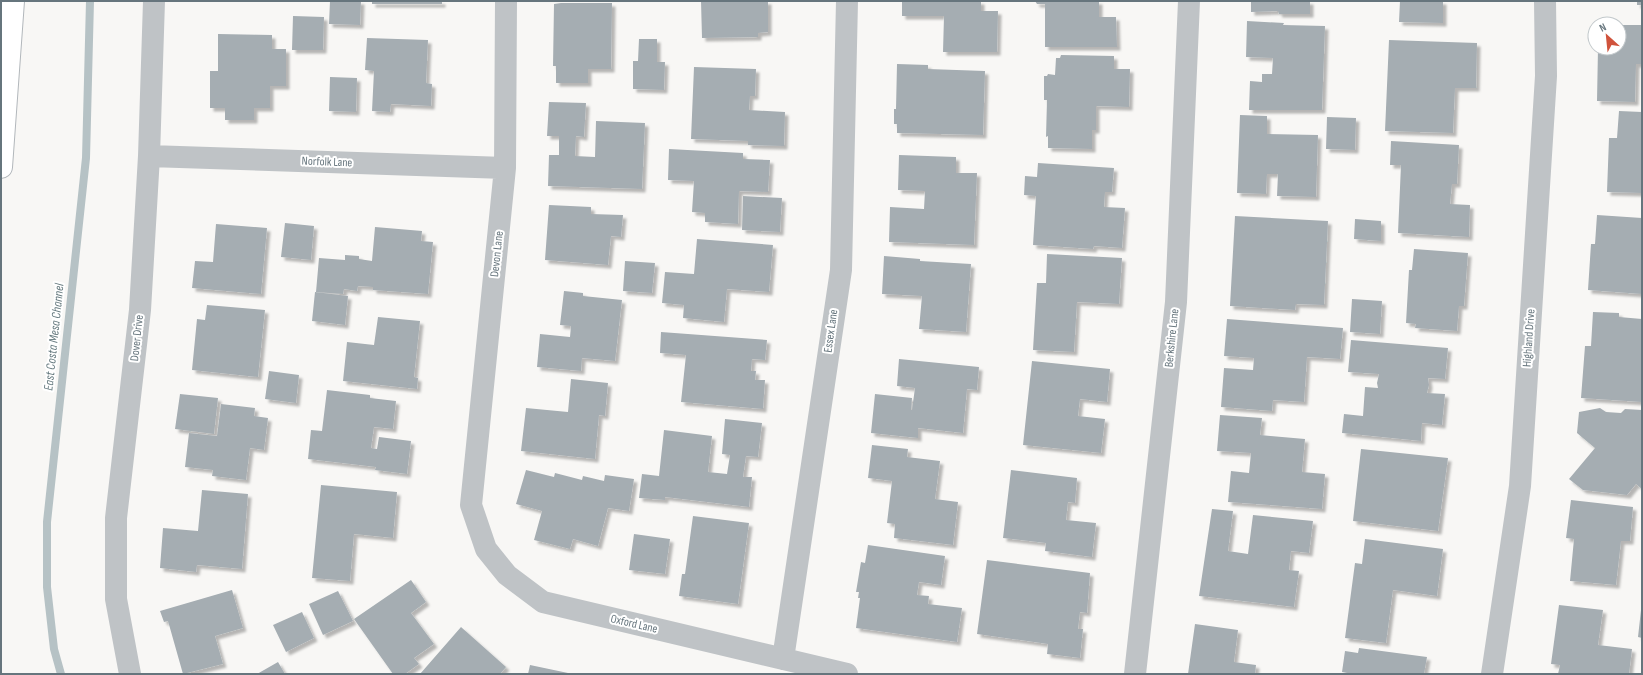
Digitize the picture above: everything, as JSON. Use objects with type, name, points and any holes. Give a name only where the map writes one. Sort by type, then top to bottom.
[{"type":"street","points":[[1,167],[12,1]]},
{"type":"street","name":"Dover Drive","points":[[130,674],[116,599],[116,518],[140,310],[154,1]]},
{"type":"street","name":"Devon Lane","points":[[471,505],[505,168],[506,1]]},
{"type":"street","name":"Essex Lane","points":[[782,659],[840,270],[847,1]]},
{"type":"street","name":"Berkshire Lane","points":[[1135,674],[1176,302],[1189,1]]},
{"type":"street","name":"Highland Drive","points":[[1492,674],[1520,486],[1546,76],[1545,1]]},
{"type":"street","name":"Norfolk Lane","points":[[148,156],[505,168]]},
{"type":"street","name":"Oxford Lane","points":[[471,505],[486,549],[506,575],[543,602],[847,674]]},
{"type":"building","points":[[330,1],[361,1],[360,25],[329,24]]},
{"type":"building","points":[[372,1],[442,1],[442,4],[372,4]]},
{"type":"building","points":[[701,1],[768,1],[768,32],[758,33],[758,37],[702,38]]},
{"type":"building","points":[[902,1],[981,1],[981,11],[998,11],[997,52],[943,52],[944,16],[902,16]]},
{"type":"building","points":[[1035,1],[1099,1],[1099,17],[1116,17],[1117,47],[1045,47],[1045,4],[1037,4]]},
{"type":"building","points":[[1251,1],[1310,1],[1310,14],[1279,14],[1278,11],[1251,12]]},
{"type":"building","points":[[1400,1],[1443,1],[1443,23],[1399,22]]},
{"type":"building","points":[[1637,1],[1642,1],[1642,5],[1637,5]]},
{"type":"building","points":[[612,3],[611,69],[588,69],[588,83],[556,83],[556,66],[553,66],[554,4]]},
{"type":"building","points":[[293,16],[324,17],[323,50],[292,50]]},
{"type":"building","points":[[1247,21],[1284,23],[1283,25],[1325,26],[1322,110],[1249,110],[1250,81],[1262,82],[1262,74],[1272,74],[1273,58],[1246,57]]},
{"type":"building","points":[[1627,25],[1642,25],[1642,64],[1636,64],[1635,102],[1597,101],[1598,56],[1627,56]]},
{"type":"building","points":[[218,34],[272,35],[272,49],[286,49],[286,86],[270,86],[270,108],[254,108],[254,120],[225,120],[225,108],[210,108],[210,71],[218,71]]},
{"type":"building","points":[[367,38],[428,40],[426,83],[432,84],[431,106],[391,104],[390,112],[372,111],[374,71],[365,70]]},
{"type":"building","points":[[639,39],[657,39],[657,62],[665,62],[664,90],[633,89],[633,61],[638,61]]},
{"type":"building","points":[[1389,40],[1477,43],[1476,88],[1455,88],[1453,133],[1385,131]]},
{"type":"building","points":[[1061,55],[1114,56],[1114,69],[1130,69],[1129,107],[1096,106],[1096,130],[1092,130],[1092,149],[1048,148],[1048,136],[1046,137],[1047,100],[1044,100],[1044,76],[1047,76],[1048,74],[1055,75],[1056,58],[1060,58]]},
{"type":"building","points":[[897,64],[928,65],[928,69],[985,71],[983,135],[897,133],[897,124],[894,124],[894,109],[896,109]]},
{"type":"building","points":[[694,67],[756,69],[755,96],[750,96],[749,110],[785,112],[784,146],[748,145],[748,141],[691,139]]},
{"type":"building","points":[[330,77],[357,78],[356,112],[329,111]]},
{"type":"building","points":[[549,102],[586,103],[584,137],[576,136],[575,156],[595,157],[596,121],[645,123],[642,189],[548,186],[549,155],[559,155],[559,136],[547,136]]},
{"type":"building","points":[[1619,111],[1642,112],[1642,193],[1607,192],[1609,138],[1617,138]]},
{"type":"building","points":[[1240,115],[1267,116],[1267,134],[1318,135],[1316,197],[1277,196],[1278,174],[1267,174],[1266,194],[1237,193]]},
{"type":"building","points":[[1327,117],[1356,118],[1355,150],[1326,149]]},
{"type":"building","points":[[1391,141],[1459,145],[1457,184],[1452,184],[1450,204],[1470,205],[1469,237],[1398,233],[1401,165],[1390,165]]},
{"type":"building","points":[[669,149],[743,153],[743,159],[770,160],[768,192],[739,191],[738,224],[705,222],[705,213],[692,212],[694,181],[668,180]]},
{"type":"building","points":[[899,155],[956,157],[956,173],[977,173],[974,245],[889,242],[890,207],[924,209],[925,191],[898,190]]},
{"type":"building","points":[[1038,163],[1114,168],[1112,192],[1105,192],[1104,207],[1125,208],[1122,248],[1094,246],[1093,249],[1033,245],[1036,196],[1024,195],[1025,176],[1037,177]]},
{"type":"building","points":[[743,196],[782,198],[780,232],[742,230]]},
{"type":"building","points":[[549,205],[591,207],[591,214],[623,215],[621,237],[611,236],[608,265],[545,260]]},
{"type":"building","points":[[1597,215],[1642,218],[1642,294],[1588,290],[1591,244],[1595,244]]},
{"type":"building","points":[[1235,216],[1328,221],[1324,305],[1296,304],[1295,310],[1230,306]]},
{"type":"building","points":[[1355,219],[1381,221],[1381,241],[1354,239]]},
{"type":"building","points":[[285,223],[314,226],[311,260],[281,257]]},
{"type":"building","points":[[216,224],[267,228],[261,294],[192,288],[195,261],[213,262]]},
{"type":"building","points":[[375,227],[422,231],[421,241],[433,242],[428,294],[373,290],[373,287],[358,286],[357,291],[344,289],[343,294],[316,292],[319,258],[345,260],[345,255],[359,256],[359,259],[372,261]]},
{"type":"building","points":[[697,239],[773,245],[769,292],[727,289],[724,322],[683,318],[684,305],[662,303],[665,272],[694,274]]},
{"type":"building","points":[[1414,249],[1468,253],[1464,306],[1459,306],[1457,331],[1415,328],[1416,324],[1406,323],[1409,270],[1412,270]]},
{"type":"building","points":[[1047,254],[1122,258],[1119,304],[1077,302],[1074,352],[1033,350],[1037,283],[1046,283]]},
{"type":"building","points":[[884,256],[920,259],[920,261],[971,264],[966,332],[919,329],[922,296],[882,294]]},
{"type":"building","points":[[625,261],[655,263],[652,293],[623,291]]},
{"type":"building","points":[[564,291],[583,293],[583,296],[622,300],[615,361],[582,358],[581,371],[537,367],[540,334],[570,337],[571,326],[560,325]]},
{"type":"building","points":[[315,292],[348,296],[345,325],[312,321]]},
{"type":"building","points":[[1352,299],[1382,301],[1380,334],[1350,332]]},
{"type":"building","points":[[207,305],[265,310],[258,377],[192,370],[197,319],[205,320]]},
{"type":"building","points":[[1593,312],[1619,313],[1619,317],[1642,319],[1642,402],[1581,398],[1585,346],[1591,346]]},
{"type":"building","points":[[378,317],[420,321],[414,377],[418,378],[417,389],[343,381],[347,342],[374,345]]},
{"type":"building","points":[[1227,319],[1343,328],[1340,359],[1307,357],[1304,402],[1273,400],[1272,411],[1221,407],[1224,368],[1253,370],[1254,358],[1224,356]]},
{"type":"building","points":[[661,332],[767,340],[765,360],[752,359],[751,371],[756,371],[755,380],[765,380],[763,409],[681,402],[686,355],[660,353]]},
{"type":"building","points":[[1351,340],[1448,348],[1445,379],[1428,378],[1429,385],[1427,393],[1445,394],[1442,425],[1422,423],[1421,441],[1342,433],[1344,414],[1363,416],[1365,387],[1378,388],[1377,383],[1379,374],[1348,372]]},
{"type":"building","points":[[899,359],[979,367],[977,390],[967,389],[963,433],[918,428],[918,438],[871,433],[875,394],[912,398],[912,410],[915,388],[897,386]]},
{"type":"building","points":[[1032,361],[1110,369],[1107,402],[1080,399],[1078,416],[1105,419],[1101,453],[1023,445]]},
{"type":"building","points":[[269,371],[299,375],[296,403],[265,399]]},
{"type":"building","points":[[571,379],[608,383],[605,416],[599,415],[595,459],[521,451],[526,408],[568,412]]},
{"type":"building","points":[[327,390],[370,395],[370,398],[396,401],[393,429],[374,427],[371,448],[377,449],[379,437],[411,441],[407,474],[375,470],[376,467],[308,459],[311,430],[322,431]]},
{"type":"building","points":[[180,394],[218,398],[214,434],[175,429]]},
{"type":"building","points":[[221,404],[255,408],[254,416],[268,418],[264,450],[250,448],[246,480],[212,476],[213,470],[185,467],[189,433],[217,436]]},
{"type":"building","points":[[1600,408],[1606,412],[1621,413],[1625,409],[1642,410],[1642,489],[1636,484],[1627,495],[1583,490],[1569,479],[1595,448],[1577,433],[1579,412]]},
{"type":"building","points":[[1220,415],[1262,418],[1260,435],[1305,439],[1302,472],[1325,474],[1322,509],[1228,502],[1231,471],[1249,473],[1251,453],[1217,451]]},
{"type":"building","points":[[725,419],[762,423],[758,457],[746,456],[743,477],[752,477],[749,507],[665,497],[665,500],[639,498],[642,474],[659,476],[664,430],[712,436],[708,472],[727,474],[730,455],[722,454]]},
{"type":"building","points":[[872,445],[908,449],[907,457],[940,461],[935,499],[958,502],[953,545],[894,538],[895,524],[887,523],[892,481],[868,478]]},
{"type":"building","points":[[1361,449],[1448,458],[1438,531],[1353,521]]},
{"type":"building","points":[[526,470],[554,477],[555,473],[582,480],[583,476],[604,481],[605,475],[634,479],[629,511],[608,508],[598,546],[573,539],[570,549],[534,540],[542,511],[516,504]]},
{"type":"building","points":[[1011,470],[1077,478],[1075,503],[1068,502],[1066,520],[1096,523],[1092,557],[1045,551],[1046,543],[1003,538]]},
{"type":"building","points":[[321,485],[397,492],[393,538],[354,534],[350,581],[312,578]]},
{"type":"building","points":[[202,490],[248,494],[242,569],[197,565],[196,572],[160,568],[163,528],[198,531]]},
{"type":"building","points":[[1571,500],[1633,507],[1630,541],[1621,541],[1616,585],[1570,581],[1574,539],[1566,538]]},
{"type":"building","points":[[1212,509],[1233,511],[1228,551],[1248,554],[1253,515],[1313,521],[1309,553],[1291,551],[1289,570],[1299,571],[1294,607],[1199,596]]},
{"type":"building","points":[[693,516],[749,523],[738,604],[679,596],[682,574],[685,574]]},
{"type":"building","points":[[634,534],[670,539],[665,574],[629,570]]},
{"type":"building","points":[[1365,539],[1443,549],[1437,596],[1393,590],[1386,643],[1345,638],[1355,563],[1362,564]]},
{"type":"building","points":[[868,545],[945,556],[941,585],[919,582],[917,595],[929,596],[928,604],[962,608],[957,642],[856,628],[860,598],[858,598],[859,592],[856,592],[861,562],[865,563]]},
{"type":"building","points":[[987,560],[1090,573],[1087,613],[1080,612],[1078,629],[1083,629],[1080,658],[1047,654],[1048,644],[977,634]]},
{"type":"building","points":[[411,580],[426,602],[411,613],[434,644],[414,658],[419,664],[405,674],[393,674],[354,619]]},
{"type":"building","points":[[232,590],[243,628],[215,636],[223,664],[183,674],[168,621],[164,622],[160,611]]},
{"type":"building","points":[[338,591],[353,621],[323,635],[309,604]]},
{"type":"building","points":[[1559,605],[1603,610],[1598,645],[1632,649],[1629,674],[1558,674],[1560,665],[1551,664]]},
{"type":"building","points":[[1642,610],[1642,638],[1638,637]]},
{"type":"building","points":[[302,612],[314,638],[286,652],[273,625]]},
{"type":"building","points":[[1195,624],[1238,630],[1234,662],[1256,665],[1255,674],[1188,674]]},
{"type":"building","points":[[461,627],[506,667],[500,674],[420,674]]},
{"type":"building","points":[[1359,648],[1427,657],[1424,674],[1353,674],[1342,672],[1345,651],[1358,653]]},
{"type":"building","points":[[278,662],[285,674],[257,674]]},
{"type":"building","points":[[530,665],[568,673],[568,674],[528,674]]},
{"type":"waterway","name":"East Costa Mesa Channel","points":[[61,674],[54,649],[47,587],[47,522],[86,158],[90,1]]}]
